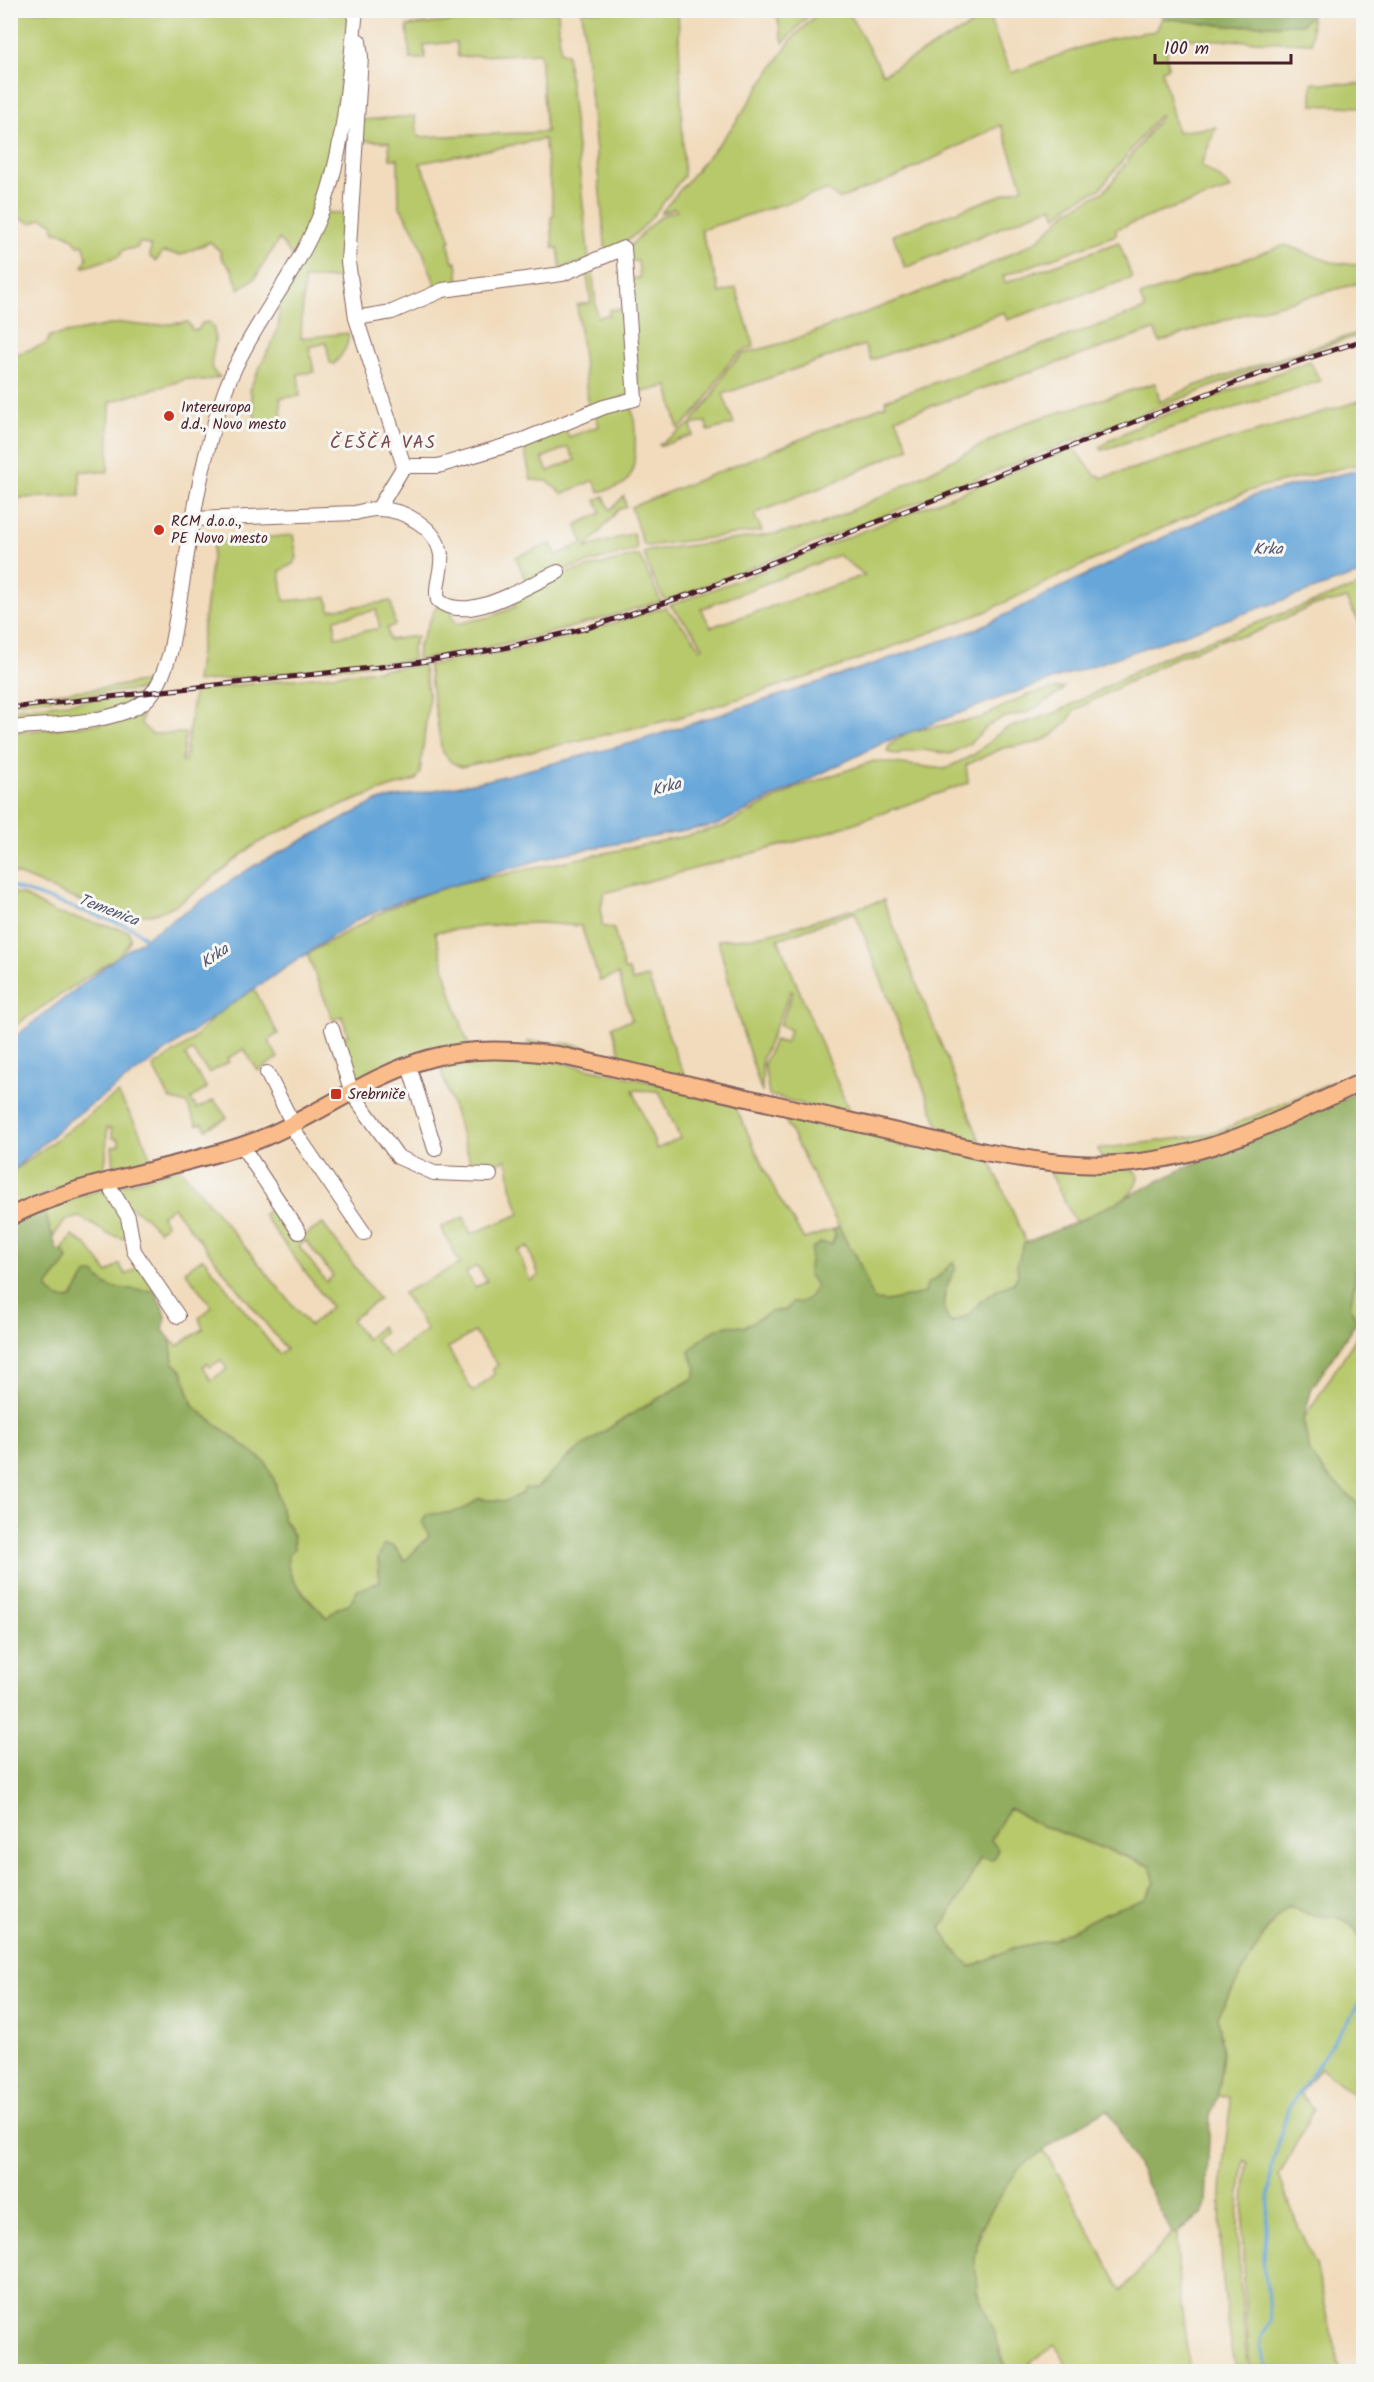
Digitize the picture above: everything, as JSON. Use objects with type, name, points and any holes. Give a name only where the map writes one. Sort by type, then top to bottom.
[{"type":"main road","points":[[10,1217],[28,1206],[109,1180],[242,1146],[292,1125],[408,1066],[432,1058],[483,1050],[517,1050],[548,1054],[985,1152],[1053,1163],[1138,1163],[1167,1158],[1224,1142],[1364,1081]]},
{"type":"street","points":[[356,11],[361,57],[348,262],[356,318],[404,466],[378,509]]},
{"type":"street","points":[[10,728],[118,715],[132,711],[147,699],[163,673],[170,653],[210,443],[225,392],[257,325],[307,243],[326,198],[343,117],[356,11]]},
{"type":"street","points":[[356,318],[392,312],[443,290],[562,274],[624,248],[635,399],[604,407],[518,442],[438,466],[404,466]]},
{"type":"street","points":[[194,519],[355,513],[378,509],[406,516],[430,531],[441,554],[437,595],[438,600],[444,606],[463,608],[484,605],[503,599],[558,572]]},
{"type":"street","points":[[332,1029],[352,1093],[398,1157],[434,1173],[490,1175]]},
{"type":"street","points":[[408,1066],[435,1149]]},
{"type":"street","points":[[267,1073],[292,1125],[364,1233]]},
{"type":"street","points":[[242,1146],[299,1232]]},
{"type":"street","points":[[109,1180],[112,1191],[128,1217],[134,1251],[178,1316]]},
{"type":"green space","points":[[776,10],[813,11],[783,43]]},
{"type":"green space","points":[[1311,10],[1311,14],[1302,24],[1229,26],[1162,18],[1160,11]]},
{"type":"green space","points":[[11,11],[349,11],[338,112],[329,162],[315,211],[293,257],[279,239],[255,278],[239,289],[232,270],[222,259],[220,251],[210,242],[181,255],[163,252],[156,261],[150,257],[151,246],[140,242],[137,248],[123,250],[120,256],[84,267],[87,258],[84,246],[81,244],[78,246],[66,234],[55,232],[53,223],[42,218],[32,223],[19,218],[11,218],[10,128],[15,115],[10,78]]},
{"type":"green space","points":[[558,11],[560,51],[567,54],[589,261],[561,269],[558,248],[553,248],[551,217],[554,216],[544,139],[420,163],[437,199],[451,241],[448,242],[453,262],[457,262],[459,285],[437,289],[417,236],[399,205],[398,159],[390,159],[389,142],[360,140],[362,120],[415,116],[418,137],[546,132],[540,53],[458,57],[456,42],[424,45],[425,59],[410,59],[407,26]]},
{"type":"green space","points":[[582,11],[678,11],[684,176],[640,230],[630,239],[606,253]]},
{"type":"green space","points":[[820,11],[848,11],[883,74],[983,19],[982,11],[987,11],[1012,73],[1100,42],[1156,31],[1162,18],[1229,26],[1302,24],[1311,14],[1312,43],[1166,38],[1168,68],[1162,70],[1177,132],[1216,127],[1201,165],[1231,189],[1116,229],[1116,235],[1003,276],[1005,283],[1119,242],[1132,278],[1007,320],[1004,312],[871,360],[864,345],[723,394],[734,424],[708,431],[706,422],[691,425],[693,435],[661,446],[659,445],[690,424],[711,398],[727,369],[743,354],[790,341],[974,272],[1037,241],[1069,210],[1108,187],[1161,116],[1159,115],[1100,189],[1073,202],[1056,217],[1052,206],[905,268],[893,235],[1023,187],[1001,125],[894,178],[839,199],[827,190],[701,230],[720,293],[736,288],[754,347],[736,356],[730,362],[701,406],[678,429],[668,386],[638,393],[629,279],[640,278],[638,261],[627,262],[626,250],[655,221],[677,211],[674,208],[660,214],[734,125],[791,40]]},
{"type":"green space","points":[[1312,83],[1363,84],[1363,107],[1312,105]]},
{"type":"green space","points":[[325,212],[343,214],[340,278],[304,279],[301,338],[348,333],[348,342],[334,364],[330,363],[326,343],[309,347],[314,372],[298,374],[300,396],[280,398],[283,428],[263,429],[256,425],[250,388],[279,324],[279,309],[274,304]]},
{"type":"green space","points":[[1285,245],[1331,262],[1363,266],[1363,282],[1237,316],[1160,342],[1154,330],[896,418],[909,448],[825,486],[754,514],[762,531],[647,546],[643,544],[631,507],[886,405],[885,400],[1145,309],[1140,296]]},
{"type":"green space","points":[[592,266],[597,317],[609,315],[609,310],[627,308],[632,393],[589,411],[577,305],[591,303],[586,269]]},
{"type":"green space","points":[[188,322],[192,330],[198,330],[202,323],[209,322],[214,327],[212,366],[215,374],[220,377],[204,381],[187,379],[110,402],[108,472],[80,471],[80,496],[19,498],[11,496],[11,356],[46,344],[50,336],[121,323],[149,326]]},
{"type":"green space","points":[[1363,331],[1363,334],[1264,366],[666,601],[656,584],[644,553],[817,526],[891,492],[1024,423],[1155,383],[1160,402],[1194,386]]},
{"type":"green space","points":[[1310,361],[1320,381],[1102,450],[1100,447],[1144,423]]},
{"type":"green space","points":[[1363,400],[1363,463],[1260,487],[1221,502],[1135,540],[985,612],[836,668],[674,719],[461,767],[451,762],[442,751],[428,665],[510,651],[571,636],[665,607],[693,637],[700,649],[703,647],[696,635],[670,605],[765,570],[1073,448],[1096,476],[1099,475],[1101,478]],"holes":[[[838,555],[865,575],[711,627],[701,609]]]},
{"type":"green space","points":[[631,406],[635,456],[630,476],[626,482],[599,492],[594,480],[563,494],[547,481],[531,480],[523,443],[564,426],[569,437],[599,426],[595,413]],"holes":[[[568,447],[575,460],[548,471],[542,458]]]},
{"type":"green space","points":[[604,496],[610,510],[624,496],[626,507],[618,510],[586,548],[633,533],[637,548],[552,573],[527,584],[516,557],[551,544],[557,555],[583,543],[576,525],[601,513],[596,500]]},
{"type":"green space","points":[[293,535],[297,558],[293,564],[280,571],[284,601],[327,597],[330,610],[391,601],[395,625],[387,628],[389,640],[417,636],[412,648],[413,660],[196,682],[214,542]],"holes":[[[376,610],[380,628],[335,637],[335,619]]]},
{"type":"green space","points":[[639,555],[661,601],[540,635],[417,660],[418,647],[437,605],[453,610],[451,616],[457,624],[489,617],[515,607],[511,597],[563,574]]},
{"type":"green space","points":[[1363,584],[1363,628],[1346,599],[1312,606],[1256,632],[1227,638],[1170,660],[1075,710],[1067,722],[1052,736],[1036,743],[1003,748],[966,765],[968,783],[820,835],[604,893],[601,908],[602,926],[614,929],[624,970],[629,970],[632,981],[648,977],[676,1056],[687,1079],[528,1045],[528,1041],[573,1044],[617,1057],[621,1056],[612,1026],[632,1020],[618,974],[600,981],[581,926],[541,923],[504,924],[435,932],[452,996],[469,1046],[353,1084],[339,1039],[348,1035],[342,1016],[333,1020],[307,954],[388,909],[443,887],[724,826],[798,787],[874,761],[945,769],[975,754],[1003,730],[1057,712],[1164,657]]},
{"type":"green space","points":[[423,665],[429,696],[420,773],[416,780],[348,803],[268,837],[170,908],[140,915],[106,910],[11,872],[10,733],[107,723],[142,715],[141,724],[152,734],[185,733],[182,761],[185,761],[194,690]]},
{"type":"green space","points":[[147,681],[149,683],[145,689],[11,703],[11,698]]},
{"type":"green space","points":[[1064,687],[1061,692],[1029,712],[1002,718],[988,726],[969,744],[950,754],[923,750],[898,755],[887,752],[889,746],[908,732],[980,718],[1027,695]]},
{"type":"green space","points":[[140,695],[122,708],[63,718],[11,723],[11,709]]},
{"type":"green space","points":[[10,892],[23,895],[55,913],[128,931],[130,935],[128,944],[118,956],[11,1028]]},
{"type":"green space","points":[[884,900],[982,1146],[943,1138],[855,912],[778,939],[852,1118],[769,1095],[764,1064],[774,1040],[785,1043],[790,1030],[780,1025],[793,992],[791,991],[762,1058],[762,1093],[739,1020],[718,940],[748,938],[780,931]]},
{"type":"green space","points":[[254,989],[278,1034],[268,1040],[278,1058],[258,1071],[244,1049],[227,1059],[229,1062],[209,1073],[192,1051],[185,1056],[207,1088],[191,1099],[197,1109],[214,1100],[227,1118],[206,1129],[202,1123],[197,1125],[187,1104],[170,1099],[153,1067],[189,1043],[218,1013]]},
{"type":"green space","points":[[475,1057],[550,1060],[732,1100],[777,1195],[804,1239],[834,1229],[835,1236],[812,1295],[802,1303],[792,1303],[786,1310],[770,1312],[744,1327],[689,1352],[696,1368],[694,1378],[615,1424],[570,1455],[536,1489],[505,1501],[478,1499],[459,1511],[423,1521],[430,1536],[405,1561],[394,1546],[378,1558],[380,1582],[358,1590],[350,1603],[336,1609],[327,1618],[287,1571],[290,1527],[283,1519],[275,1482],[265,1462],[193,1406],[182,1371],[173,1362],[170,1339],[177,1346],[203,1329],[199,1318],[212,1307],[185,1271],[203,1258],[279,1354],[286,1349],[173,1207],[161,1216],[167,1224],[159,1231],[144,1216],[126,1204],[119,1186],[180,1168],[310,1326],[331,1307],[263,1215],[275,1206],[300,1238],[323,1224],[379,1299],[351,1320],[366,1339],[381,1326],[384,1333],[375,1339],[389,1357],[427,1330],[403,1293],[460,1264],[441,1227],[464,1217],[471,1234],[520,1214],[506,1160],[473,1170],[439,1064]],"holes":[[[633,1090],[659,1091],[680,1138],[657,1149]],[[306,1241],[333,1276],[326,1282],[299,1246]],[[528,1247],[539,1276],[530,1281],[518,1251]],[[477,1266],[487,1281],[475,1288],[466,1272]],[[474,1332],[498,1365],[493,1369],[494,1374],[473,1392],[448,1348]],[[221,1360],[227,1369],[211,1380],[203,1366],[208,1363],[210,1367]]]},
{"type":"green space","points":[[1363,1069],[1363,1075],[1312,1099],[1207,1141],[1152,1154],[1133,1156],[1101,1158],[1098,1149],[1204,1135],[1226,1128]]},
{"type":"green space","points":[[1363,1090],[1363,1235],[1350,1307],[1357,1321],[1312,1388],[1303,1420],[1310,1453],[1326,1474],[1363,1509],[1363,1960],[1357,1934],[1352,1926],[1340,1918],[1312,1915],[1287,1906],[1269,1926],[1218,2015],[1223,2053],[1217,2099],[1210,2116],[1206,2203],[1202,2215],[1177,2234],[1172,2233],[1108,2109],[1078,2126],[1018,2169],[980,2228],[975,2259],[977,2292],[995,2333],[998,2349],[1007,2371],[11,2371],[10,1223],[43,1207],[57,1250],[64,1252],[68,1259],[47,1287],[57,1297],[72,1298],[86,1275],[94,1273],[105,1284],[112,1287],[155,1290],[166,1316],[163,1330],[170,1339],[173,1362],[182,1371],[193,1406],[265,1462],[275,1482],[283,1519],[293,1535],[294,1549],[288,1556],[290,1574],[300,1590],[327,1618],[336,1609],[350,1603],[358,1590],[380,1582],[378,1558],[384,1544],[393,1546],[405,1561],[429,1536],[422,1521],[427,1514],[460,1510],[477,1499],[505,1501],[522,1494],[525,1488],[536,1489],[590,1441],[694,1378],[696,1368],[689,1352],[707,1335],[729,1326],[744,1327],[770,1312],[786,1310],[792,1303],[801,1302],[807,1298],[816,1285],[808,1274],[812,1248],[820,1243],[832,1244],[835,1236],[834,1229],[839,1226],[849,1247],[856,1255],[874,1300],[888,1301],[925,1293],[927,1284],[937,1278],[953,1262],[956,1268],[946,1288],[943,1302],[946,1316],[951,1323],[969,1315],[981,1301],[999,1289],[1014,1283],[1018,1275],[1017,1265],[1024,1243],[1077,1222],[1199,1161]],"holes":[[[1009,1808],[1037,1824],[1150,1865],[1155,1883],[1145,1899],[1103,1914],[1053,1940],[1013,1948],[971,1967],[951,1946],[941,1928],[966,1887],[980,1858],[992,1860],[996,1856],[998,1849],[991,1840]]]},
{"type":"green space","points":[[118,1093],[142,1136],[152,1163],[114,1168],[112,1147],[120,1144],[118,1139],[113,1138],[111,1128],[107,1128],[103,1174],[62,1186],[11,1210],[11,1173]]},
{"type":"green space","points":[[781,1112],[989,1158],[1026,1242],[1014,1283],[999,1289],[981,1301],[969,1315],[950,1323],[943,1311],[945,1292],[953,1262],[937,1278],[927,1284],[925,1293],[888,1301],[874,1301],[856,1255],[849,1247]]},
{"type":"green space","points":[[1048,1168],[1128,1168],[1138,1174],[1136,1184],[1124,1199],[1075,1222]]},
{"type":"green space","points":[[105,1189],[129,1223],[125,1239],[108,1234],[80,1217],[65,1220],[53,1237],[43,1207]]},
{"type":"green space","points":[[1363,1235],[1363,1309],[1357,1321],[1350,1307]]},
{"type":"green space","points":[[72,1236],[86,1244],[108,1273],[119,1264],[126,1275],[139,1266],[155,1290],[143,1293],[128,1289],[116,1290],[86,1275],[72,1298],[57,1297],[47,1287],[68,1259],[61,1251]]},
{"type":"green space","points":[[1363,1327],[1363,1509],[1326,1474],[1310,1453],[1303,1420]]},
{"type":"green space","points":[[1009,1808],[1037,1824],[1150,1866],[1155,1883],[1145,1899],[1103,1914],[1053,1940],[1013,1948],[971,1967],[951,1946],[941,1929]]},
{"type":"green space","points":[[1287,1905],[1304,1913],[1340,1918],[1346,1921],[1358,1937],[1363,1960],[1363,2094],[1355,2095],[1320,2067],[1300,2094],[1314,2109],[1279,2176],[1316,2265],[1340,2371],[1253,2371],[1247,2344],[1244,2278],[1243,2220],[1248,2163],[1245,2160],[1239,2198],[1238,2236],[1245,2349],[1249,2371],[1236,2371],[1226,2305],[1220,2216],[1222,2172],[1230,2107],[1229,2097],[1217,2096],[1223,2053],[1218,2015],[1269,1926]]},
{"type":"green space","points":[[1043,2150],[1122,2291],[1172,2233],[1177,2234],[1179,2289],[1190,2371],[1071,2371],[1055,2345],[1021,2371],[1007,2371],[978,2294],[975,2278],[977,2244],[982,2228],[1007,2183],[1017,2170]]},
{"type":"water","name":"Krka","points":[[1363,469],[1363,575],[1353,576],[999,698],[887,741],[717,825],[556,855],[404,900],[357,920],[236,1001],[67,1122],[11,1172],[11,1040],[117,957],[252,867],[377,801],[488,780],[632,743],[799,689],[974,630],[1255,495]]},
{"type":"waterway","name":"Temenica","points":[[10,886],[133,928],[148,940]]},
{"type":"waterway","points":[[1269,2372],[1260,2346],[1261,2338],[1270,2322],[1268,2288],[1263,2267],[1272,2166],[1288,2109],[1364,1996]]},
{"type":"railway","points":[[10,708],[415,663],[504,648],[587,628],[694,593],[1250,377],[1364,340]]},
{"type":"place","name":"Intereuropa d.d., Novo mesto","points":[[169,416]]},
{"type":"place","name":"RCM d.o.o., PE Novo mesto","points":[[159,530]]},
{"type":"place","name":"Srebrniče","points":[[336,1094]]},
{"type":"district","name":"ČEŠČA VAS","points":[[383,442]]}]
